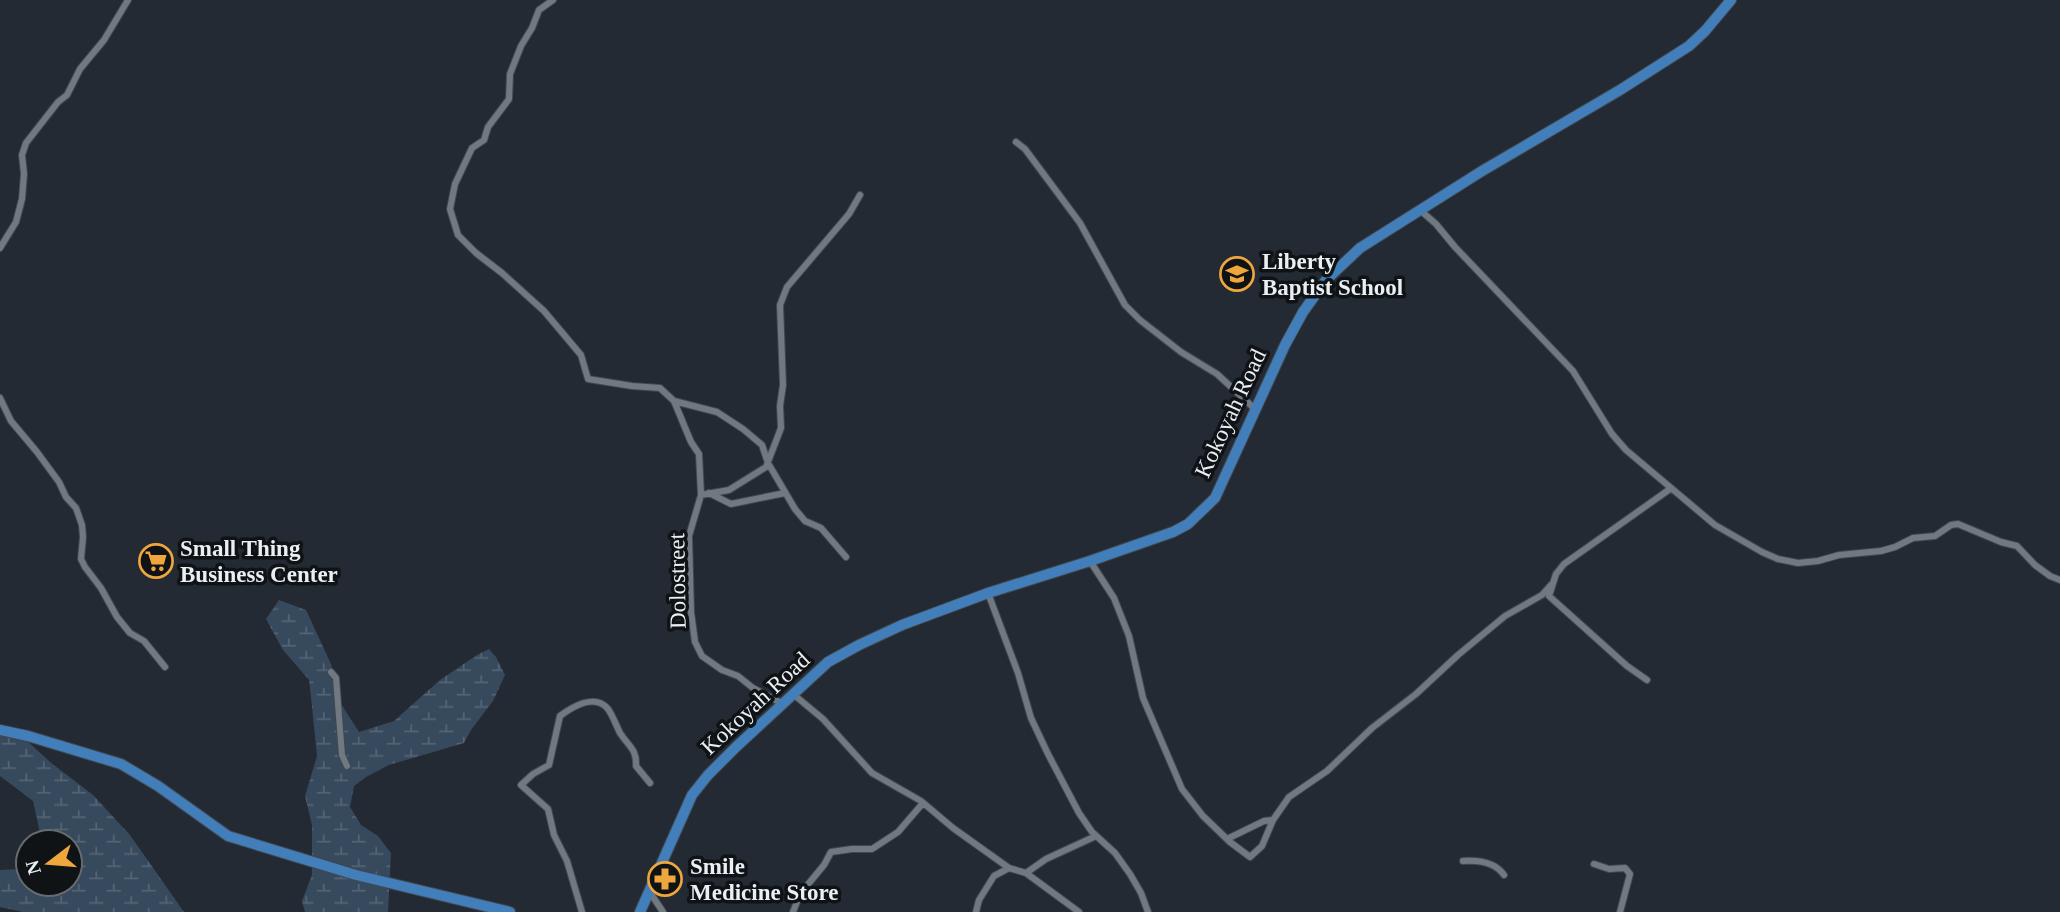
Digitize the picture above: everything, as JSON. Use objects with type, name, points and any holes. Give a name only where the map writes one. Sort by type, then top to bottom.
[{"type":"main road","name":"Kokoyah Road","points":[[640,912],[692,794],[708,775],[828,662],[902,625],[988,593],[1173,532],[1188,524],[1215,498],[1285,345],[1326,280],[1360,248],[1482,171],[1667,61],[1697,40],[1731,0]]},
{"type":"main road","points":[[0,730],[121,764],[158,786],[228,836],[356,875],[510,912]]},
{"type":"street","points":[[0,248],[16,222],[22,199],[22,155],[26,143],[58,102],[67,95],[80,69],[104,40],[128,0]]},
{"type":"street","points":[[552,0],[539,10],[521,46],[510,74],[509,99],[488,127],[484,140],[472,148],[455,184],[450,209],[458,234],[476,253],[544,311],[581,355],[588,379],[660,388],[674,401],[717,412],[728,418],[762,445],[768,463],[805,521],[821,528],[846,557]]},
{"type":"street","points":[[1016,142],[1025,149],[1080,223],[1125,305],[1181,352],[1217,374],[1255,409]]},
{"type":"street","points":[[701,495],[729,490],[766,467],[781,428],[783,385],[779,305],[787,287],[849,214],[860,194]]},
{"type":"street","points":[[1420,210],[1573,371],[1619,442],[1714,525],[1762,552],[1798,563],[1881,551],[1913,538],[1935,536],[1951,525],[1958,524],[2017,546],[2035,565],[2060,580]]},
{"type":"street","points":[[0,398],[11,421],[76,508],[82,526],[81,559],[85,567],[101,588],[117,617],[130,633],[144,641],[165,667]]},
{"type":"street","name":"Dolostreet","points":[[674,401],[691,442],[699,454],[701,495],[690,536],[691,612],[695,642],[702,656],[783,704]]},
{"type":"street","points":[[1647,680],[1627,666],[1549,596],[1556,574],[1564,565],[1670,489]]},
{"type":"street","points":[[709,493],[731,504],[785,493]]},
{"type":"street","points":[[1090,561],[1114,598],[1129,636],[1143,698],[1182,789],[1203,816],[1250,858],[1262,846],[1273,820],[1290,797],[1327,771],[1373,728],[1505,616],[1542,595],[1552,584]]},
{"type":"street","points":[[988,593],[1018,673],[1031,718],[1048,754],[1079,813],[1130,874],[1148,912]]},
{"type":"street","points":[[331,672],[336,678],[342,755],[347,766]]},
{"type":"street","points":[[793,694],[823,719],[872,773],[923,803],[1009,868],[1026,873],[1079,912]]},
{"type":"street","points":[[582,912],[548,809],[521,785],[549,765],[559,716],[571,708],[592,701],[607,707],[636,755],[636,766],[650,783]]},
{"type":"street","points":[[793,912],[800,894],[831,852],[872,849],[898,832],[923,803]]},
{"type":"street","points":[[1227,839],[1264,821],[1273,820]]},
{"type":"street","points":[[1026,873],[1046,859],[1096,836]]},
{"type":"street","points":[[1463,861],[1477,860],[1502,870],[1504,875]]},
{"type":"street","points":[[1594,864],[1609,869],[1625,868],[1630,874],[1620,912]]},
{"type":"street","points":[[976,912],[979,900],[994,876],[1009,868]]},
{"type":"street","points":[[649,891],[663,912]]},
{"type":"green space","points":[[279,600],[306,610],[331,664],[341,704],[359,732],[394,721],[440,680],[489,649],[505,675],[493,701],[464,743],[389,765],[354,786],[350,807],[361,825],[378,836],[391,853],[388,912],[305,912],[302,901],[312,875],[312,825],[305,796],[317,756],[309,680],[283,650],[266,619]]},
{"type":"green space","points":[[0,732],[23,737],[93,795],[130,835],[184,912],[23,912],[0,907],[0,870],[14,869],[14,898],[84,898],[84,828],[39,828],[33,801],[0,776]]},
{"type":"place","name":"Liberty Baptist School","points":[[1237,274]]},
{"type":"place","name":"Small Thing Business Center","points":[[156,561]]},
{"type":"place","name":"Smile Medicine Store","points":[[665,879]]}]
